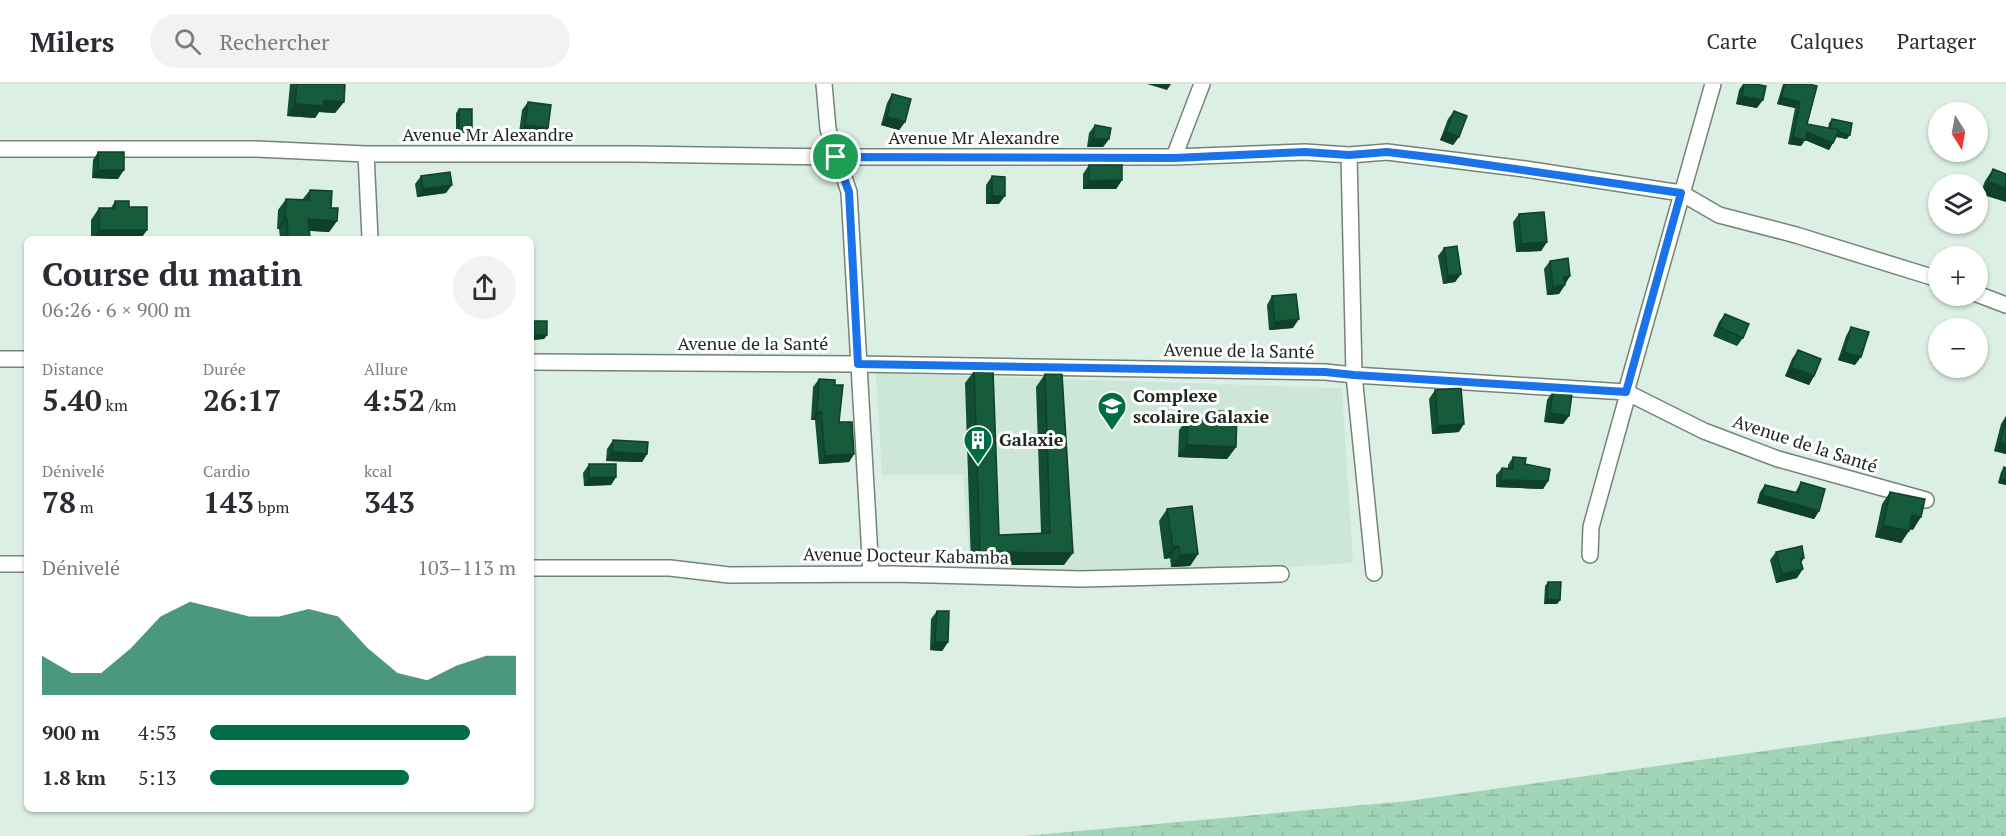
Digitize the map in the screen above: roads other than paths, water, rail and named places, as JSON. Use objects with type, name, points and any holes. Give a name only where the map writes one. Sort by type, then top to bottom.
[{"type":"street","points":[[824,84],[828,129],[849,192],[871,574]]},
{"type":"street","points":[[1174,158],[1202,84]]},
{"type":"street","points":[[1590,555],[1591,526],[1611,459],[1626,401],[1626,392],[1713,84]]},
{"type":"street","name":"Avenue Mr Alexandre","points":[[0,149],[256,149],[366,154],[1174,158],[1305,152],[1349,155],[1387,152],[1681,193]]},
{"type":"street","points":[[366,154],[370,236]]},
{"type":"street","points":[[1349,155],[1354,375],[1374,573]]},
{"type":"street","points":[[1681,193],[1719,215],[1928,276]]},
{"type":"street","points":[[1988,298],[2006,305]]},
{"type":"street","points":[[0,359],[24,359]]},
{"type":"street","name":"Avenue de la Santé","points":[[534,362],[858,364],[1325,372],[1626,392],[1704,431],[1778,459],[1926,500]]},
{"type":"street","points":[[0,564],[24,564]]},
{"type":"street","name":"Avenue Docteur Kabamba","points":[[534,568],[670,568],[729,575],[871,574],[1081,579],[1281,574]]},
{"type":"place","name":"Complexe scolaire Galaxie","points":[[1112,432]]},
{"type":"place","name":"Galaxie","points":[[978,466]]}]
